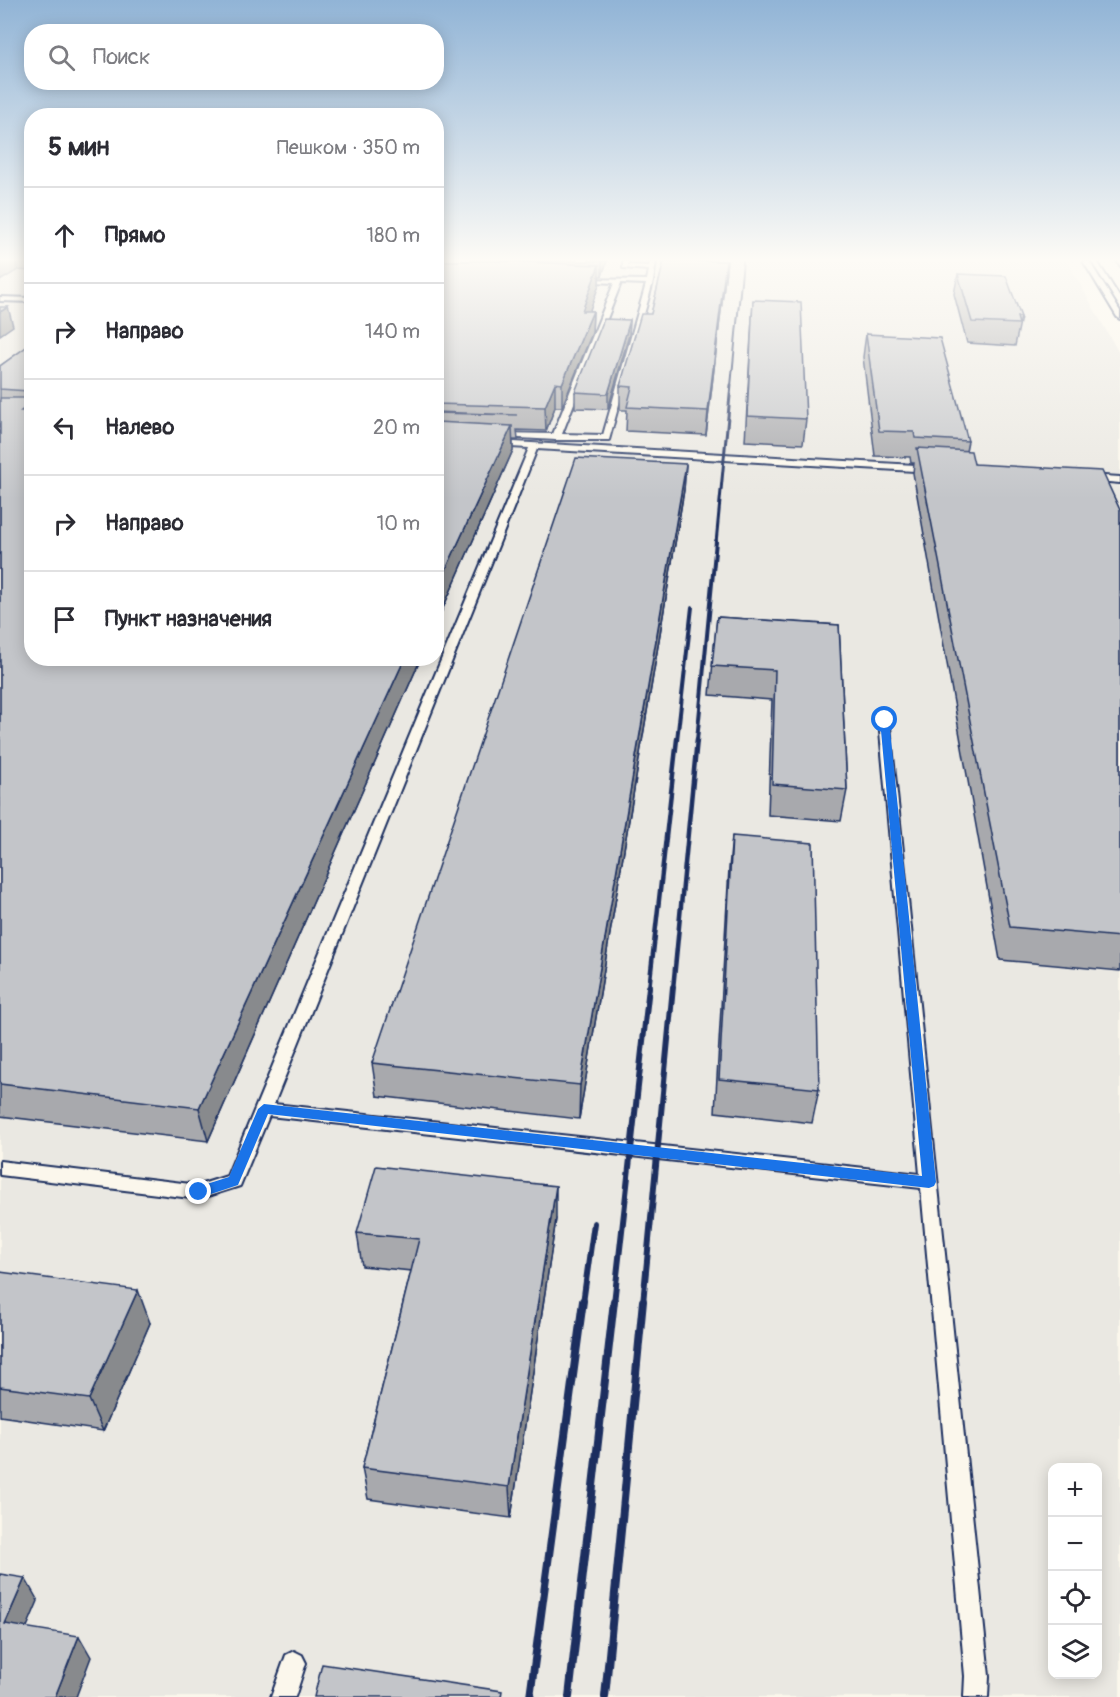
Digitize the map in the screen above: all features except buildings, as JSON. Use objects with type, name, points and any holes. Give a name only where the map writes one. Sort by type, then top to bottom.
[{"type":"lane","points":[[556,438],[595,340]]},
{"type":"lane","points":[[634,340],[606,438],[491,439],[534,447],[945,470]]},
{"type":"lane","points":[[0,1168],[199,1192],[234,1181],[534,447]]},
{"type":"lane","points":[[1073,477],[1120,480]]},
{"type":"lane","points":[[885,720],[977,1676],[976,1697]]},
{"type":"lane","points":[[264,1109],[929,1182]]},
{"type":"lane","points":[[283,1697],[294,1663]]},
{"type":"shaded area","points":[[0,340],[24,340],[24,666],[444,666],[444,340],[1112,340],[1120,355],[1120,1697],[0,1697],[0,1416],[103,1431],[0,1303]]},
{"type":"railway","points":[[731,386],[735,340]]},
{"type":"railway","points":[[716,543],[731,385]]},
{"type":"railway","points":[[697,740],[716,541]]},
{"type":"railway","points":[[677,740],[692,607]]},
{"type":"railway","points":[[649,989],[677,739]]},
{"type":"railway","points":[[673,989],[697,739]]},
{"type":"railway","points":[[614,1303],[649,987]]},
{"type":"railway","points":[[643,1303],[673,987]]},
{"type":"railway","points":[[583,1303],[594,1223]]},
{"type":"railway","points":[[530,1697],[583,1301]]},
{"type":"railway","points":[[569,1697],[614,1301]]},
{"type":"railway","points":[[605,1697],[643,1301]]},
{"type":"route","points":[[199,1192],[234,1181],[264,1109],[929,1182],[885,720]]}]
